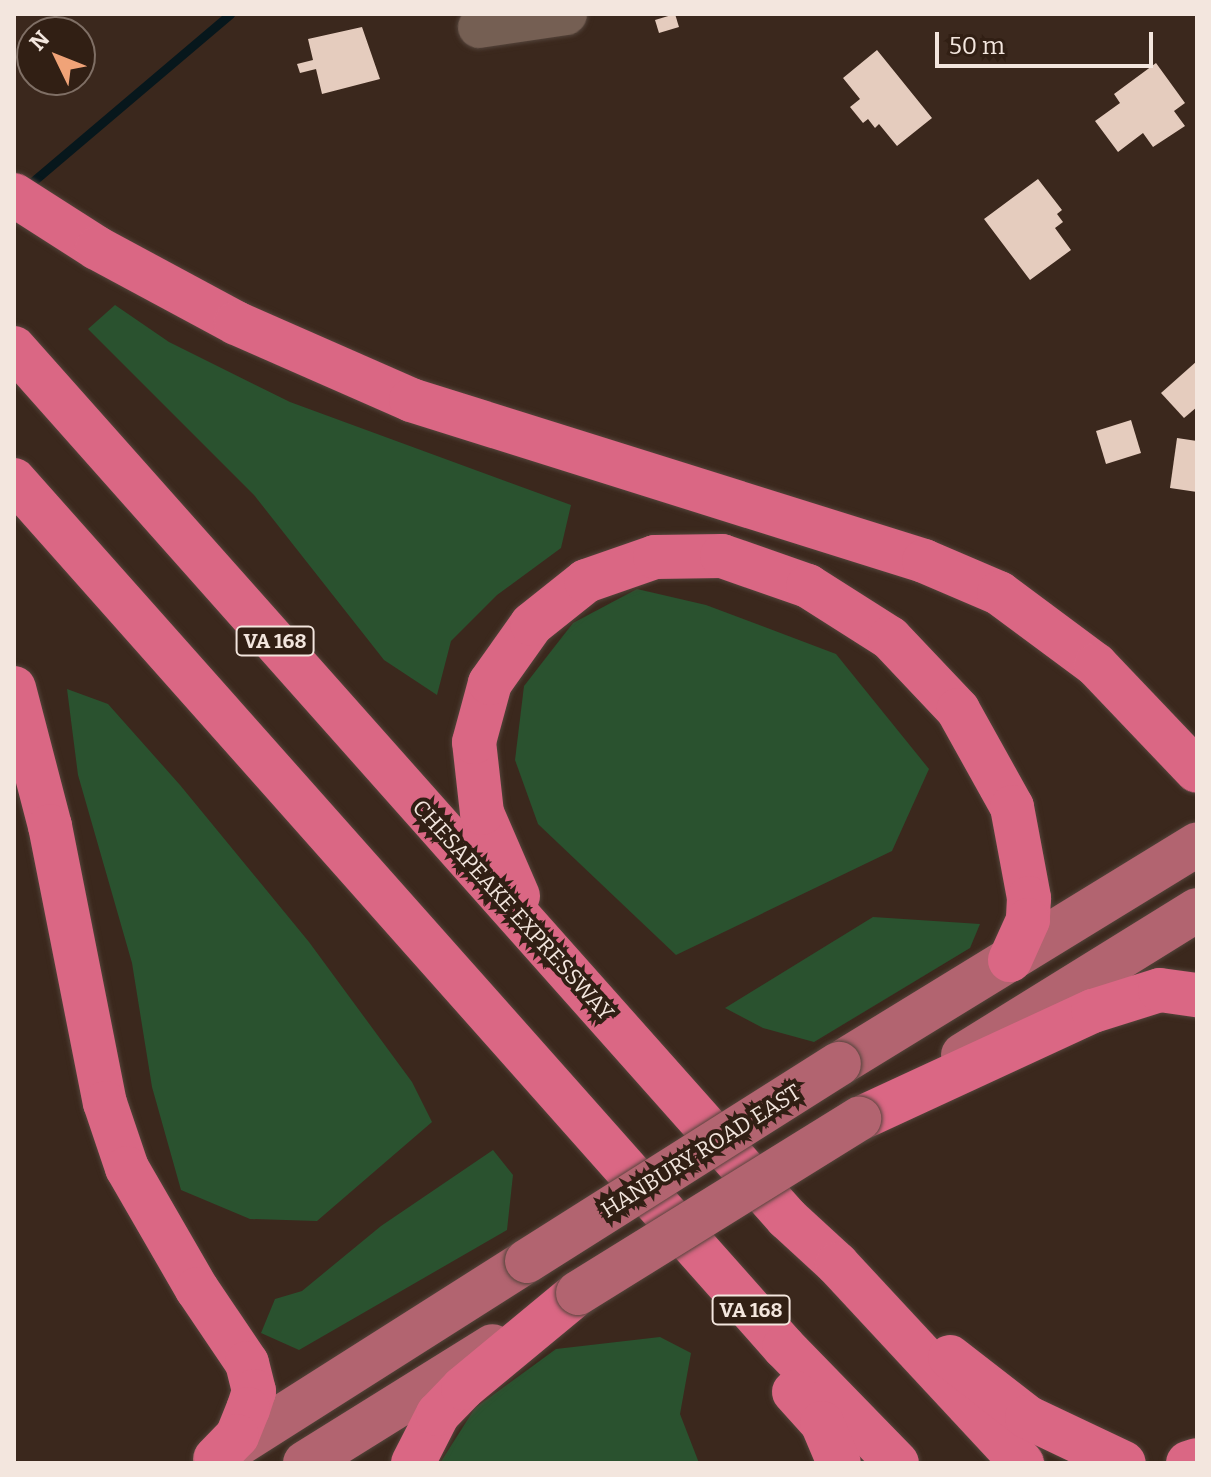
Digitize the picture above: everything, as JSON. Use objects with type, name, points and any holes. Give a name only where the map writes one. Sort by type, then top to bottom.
[{"type":"highway","points":[[14,195],[97,248],[236,323],[411,400],[924,561],[999,593],[1096,665],[1197,771]]},
{"type":"highway","name":"CHESAPEAKE EXPRESSWAY","points":[[14,348],[787,1218],[837,1264],[1022,1463]]},
{"type":"highway","name":"VA 168","points":[[14,480],[784,1347],[897,1463]]},
{"type":"highway","points":[[536,934],[482,813],[474,742],[490,683],[532,624],[586,581],[655,557],[722,556],[808,586],[890,638],[958,710],[1012,807],[1029,898],[1028,920],[1010,960]]},
{"type":"highway","points":[[14,688],[38,772],[105,1103],[127,1168],[197,1289],[247,1363],[254,1391],[248,1409],[237,1436],[212,1461]]},
{"type":"highway","points":[[859,1119],[1093,1011],[1160,990],[1197,995]]},
{"type":"highway","points":[[612,1150],[764,1360],[822,1423],[839,1463]]},
{"type":"highway","points":[[837,1264],[1027,1417],[1124,1463]]},
{"type":"highway","points":[[413,1463],[438,1414],[463,1388],[578,1293]]},
{"type":"highway","points":[[1188,1463],[1197,1460]]},
{"type":"main road","name":"HANBURY ROAD EAST","points":[[212,1461],[839,1064],[1197,845]]},
{"type":"main road","points":[[305,1463],[1197,910]]},
{"type":"street","points":[[479,27],[566,14]]},
{"type":"green space","points":[[115,305],[169,342],[290,402],[571,505],[561,548],[497,595],[451,641],[437,695],[384,660],[254,495],[88,329]]},
{"type":"green space","points":[[637,589],[706,605],[836,654],[929,769],[892,851],[676,955],[538,824],[515,760],[524,686],[573,623]]},
{"type":"green space","points":[[67,689],[108,704],[180,785],[309,942],[412,1082],[432,1122],[317,1221],[250,1219],[181,1190],[152,1087],[132,963],[78,775]]},
{"type":"green space","points":[[873,917],[980,924],[970,948],[814,1042],[763,1028],[725,1008]]},
{"type":"green space","points":[[493,1150],[513,1175],[507,1230],[299,1350],[261,1333],[275,1299],[302,1291],[381,1226]]},
{"type":"green space","points":[[660,1337],[691,1353],[680,1414],[699,1463],[440,1463],[475,1408],[556,1349]]},
{"type":"building","points":[[675,14],[679,27],[659,33],[655,20]]},
{"type":"building","points":[[362,27],[380,79],[322,94],[316,69],[300,73],[297,64],[313,60],[308,39]]},
{"type":"building","points":[[877,50],[932,118],[897,146],[879,124],[875,128],[868,119],[863,123],[850,107],[860,99],[843,78]]},
{"type":"building","points":[[1156,63],[1185,103],[1174,111],[1185,126],[1153,147],[1143,133],[1118,152],[1095,121],[1120,103],[1114,94]]},
{"type":"building","points":[[1038,179],[1062,210],[1057,214],[1063,222],[1055,228],[1071,250],[1030,280],[984,219]]},
{"type":"building","points":[[1197,361],[1197,407],[1184,418],[1161,393]]},
{"type":"building","points":[[1131,420],[1141,453],[1106,464],[1096,431]]},
{"type":"building","points":[[1177,438],[1197,441],[1197,492],[1170,488]]},
{"type":"waterway","points":[[31,183],[230,14]]}]
